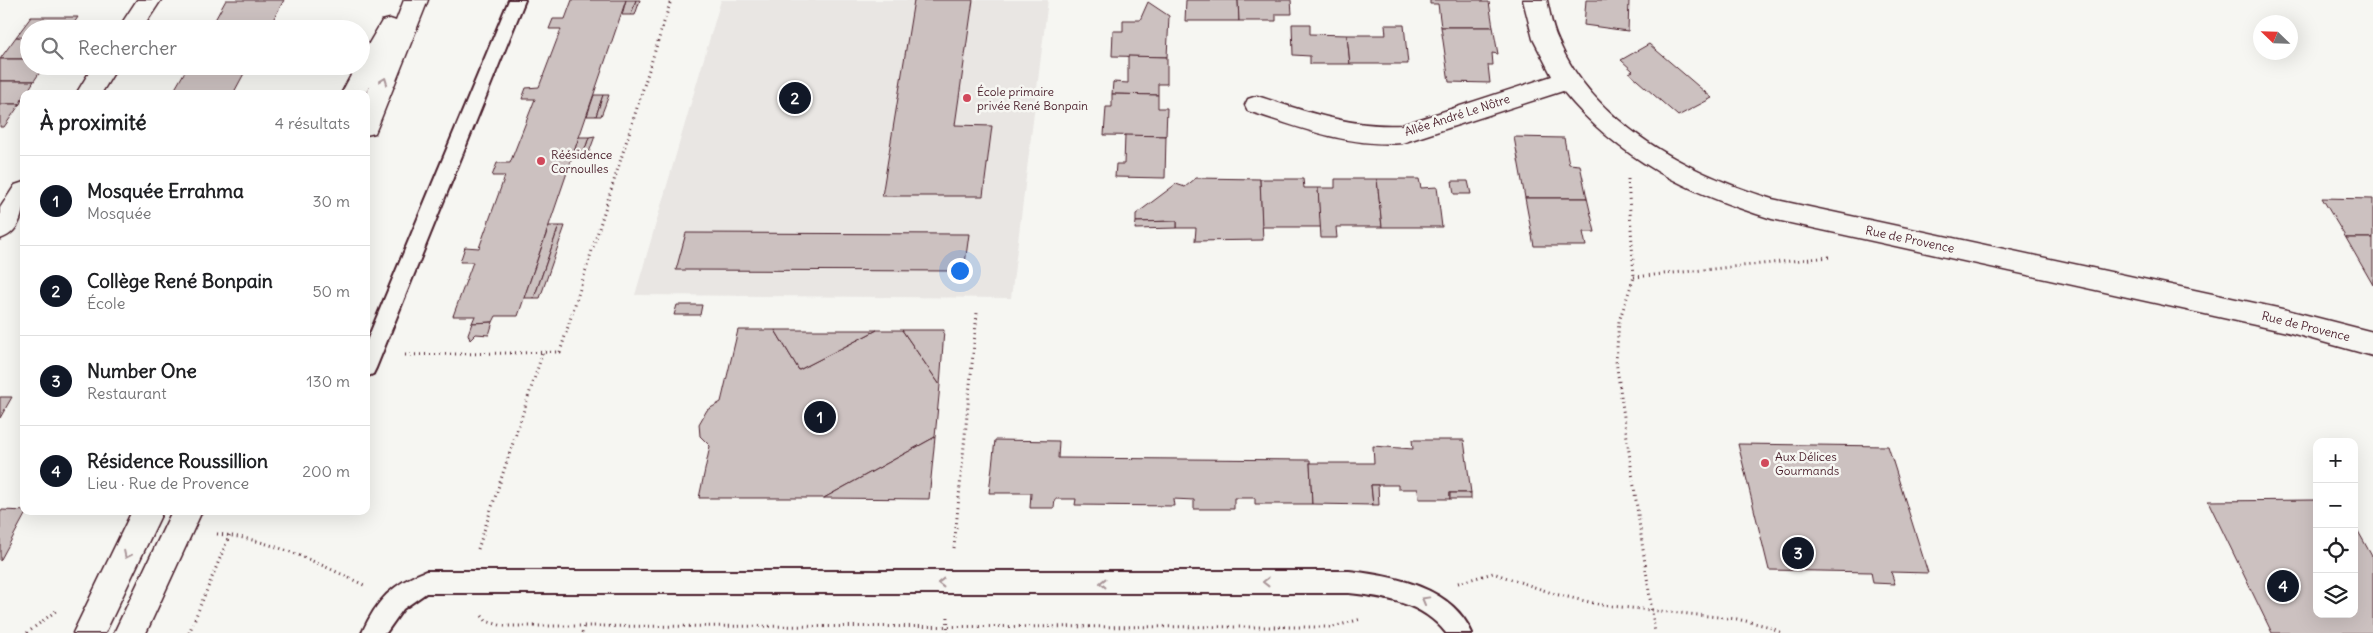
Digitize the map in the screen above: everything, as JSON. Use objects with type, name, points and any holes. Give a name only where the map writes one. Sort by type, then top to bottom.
[{"type":"street","points":[[136,20],[148,0]]},
{"type":"street","points":[[370,64],[406,0]]},
{"type":"street","points":[[370,116],[416,0]]},
{"type":"street","name":"Rue de Provence","points":[[1535,0],[1546,43],[1568,80],[1596,112],[1632,143],[1688,177],[1755,204],[2295,323],[2373,344]]},
{"type":"street","points":[[91,90],[100,75]]},
{"type":"street","points":[[355,90],[364,75]]},
{"type":"street","name":"Allée André Le Nôtre","points":[[1258,105],[1354,133],[1385,136],[1402,134],[1568,80]]},
{"type":"street","points":[[0,229],[20,198]]},
{"type":"street","points":[[89,633],[146,515]]},
{"type":"street","points":[[130,633],[184,515]]},
{"type":"lane","points":[[370,360],[517,0]]},
{"type":"lane","points":[[374,633],[388,608],[396,599],[416,585],[426,582],[467,582],[1366,583],[1393,587],[1420,597],[1451,619],[1460,633]]},
{"type":"path","points":[[370,362],[560,352],[671,0]]},
{"type":"path","points":[[1632,143],[1628,172],[1634,277],[1619,321],[1616,361],[1655,633]]},
{"type":"path","points":[[1634,277],[1833,257]]},
{"type":"path","points":[[947,633],[977,313]]},
{"type":"path","points":[[467,582],[543,352]]},
{"type":"path","points":[[189,633],[230,534],[272,545],[396,599]]},
{"type":"path","points":[[582,633],[584,626]]},
{"type":"shaded area","points":[[721,0],[1048,0],[1011,298],[635,295]]},
{"type":"building","points":[[226,0],[284,0],[273,20],[215,20]]},
{"type":"building","name":"Réésidence Cornoulles","points":[[572,0],[626,0],[518,316],[496,316],[493,322],[472,323],[475,316],[453,316],[473,262],[460,262],[465,247],[479,248],[505,176],[492,176],[497,163],[510,163],[535,99],[522,99],[526,88],[539,87],[561,29],[549,29],[553,19],[565,19]]},
{"type":"building","points":[[626,0],[636,0],[631,15],[622,15]]},
{"type":"building","points":[[636,0],[640,0],[635,15],[631,15]]},
{"type":"building","points":[[914,0],[973,0],[955,125],[992,126],[983,196],[882,196]]},
{"type":"building","points":[[1186,0],[1238,0],[1239,21],[1185,21]]},
{"type":"building","points":[[1238,0],[1291,0],[1292,14],[1276,14],[1276,21],[1239,21]]},
{"type":"building","points":[[1430,0],[1482,0],[1482,2],[1489,2],[1493,27],[1441,27],[1438,4],[1430,4]]},
{"type":"building","points":[[1586,0],[1629,0],[1628,31],[1584,25]]},
{"type":"building","points":[[1148,2],[1169,16],[1167,57],[1112,56],[1113,31],[1123,31],[1123,20],[1140,20]]},
{"type":"building","points":[[31,17],[78,17],[76,20],[29,20]]},
{"type":"building","points":[[1292,24],[1310,24],[1310,34],[1347,35],[1350,64],[1310,64],[1310,56],[1293,55]]},
{"type":"building","points":[[1385,25],[1404,25],[1408,64],[1350,64],[1347,35],[1386,35]]},
{"type":"building","points":[[1441,27],[1493,27],[1498,54],[1492,53],[1493,65],[1488,65],[1490,83],[1449,82]]},
{"type":"building","points":[[16,37],[20,37],[20,59],[0,59]]},
{"type":"building","points":[[1649,44],[1712,98],[1678,116],[1629,73],[1633,71],[1621,60]]},
{"type":"building","points":[[1128,56],[1167,57],[1167,84],[1158,84],[1158,95],[1112,94],[1113,82],[1128,83]]},
{"type":"building","points":[[0,59],[20,59],[20,75],[38,75],[34,81],[0,81]]},
{"type":"building","points":[[183,75],[243,75],[235,90],[174,90]]},
{"type":"building","points":[[0,81],[34,81],[28,90],[20,90],[20,104],[0,104]]},
{"type":"building","points":[[1112,94],[1158,95],[1158,108],[1167,108],[1166,136],[1104,135],[1106,107],[1112,107]]},
{"type":"building","points":[[594,95],[603,95],[596,116],[587,116]]},
{"type":"building","points":[[603,95],[609,95],[601,116],[596,116]]},
{"type":"building","points":[[0,104],[20,104],[4,127],[0,127]]},
{"type":"building","points":[[1125,135],[1166,136],[1165,178],[1115,177],[1116,164],[1124,164]]},
{"type":"building","points":[[595,136],[587,158],[582,158],[589,137]]},
{"type":"building","points":[[579,137],[589,137],[582,158],[572,158]]},
{"type":"building","points":[[1514,137],[1564,138],[1569,164],[1580,165],[1587,198],[1525,198]]},
{"type":"building","points":[[1196,178],[1260,179],[1263,240],[1195,241],[1196,228],[1177,228],[1177,221],[1136,222],[1136,214],[1176,184],[1185,187]]},
{"type":"building","points":[[1260,179],[1303,179],[1304,188],[1318,188],[1321,227],[1262,227]]},
{"type":"building","points":[[1335,179],[1377,179],[1382,227],[1336,227],[1337,238],[1321,238],[1318,188],[1335,188]]},
{"type":"building","points":[[1377,179],[1419,179],[1421,188],[1437,187],[1442,227],[1382,227]]},
{"type":"building","points":[[1452,181],[1468,181],[1471,194],[1454,194]]},
{"type":"building","points":[[1525,198],[1587,198],[1595,232],[1583,232],[1586,246],[1534,246]]},
{"type":"building","points":[[2322,198],[2373,199],[2373,238],[2346,238]]},
{"type":"building","points":[[1177,221],[1177,228],[1135,229],[1136,222]]},
{"type":"building","points":[[549,226],[559,226],[534,298],[524,298]]},
{"type":"building","points":[[559,226],[565,226],[540,298],[534,298]]},
{"type":"building","points":[[686,233],[969,234],[964,271],[676,270]]},
{"type":"building","points":[[2346,238],[2373,238],[2373,285]]},
{"type":"building","points":[[677,305],[702,305],[700,315],[674,315]]},
{"type":"building","points":[[493,322],[489,335],[476,334],[470,340],[468,334],[472,323]]},
{"type":"building","points":[[738,330],[775,330],[799,370],[877,330],[902,330],[940,385],[935,437],[824,498],[699,498],[710,446],[700,436],[699,424],[707,410],[721,402]]},
{"type":"building","points":[[775,330],[877,330],[799,370]]},
{"type":"building","points":[[902,330],[944,330],[940,385]]},
{"type":"building","points":[[0,397],[12,397],[0,418]]},
{"type":"building","points":[[935,437],[929,499],[824,498]]},
{"type":"building","points":[[995,440],[1059,441],[1058,458],[1310,460],[1312,504],[1255,504],[1255,498],[1234,498],[1234,509],[1194,509],[1194,500],[1173,499],[1174,506],[1075,505],[1076,499],[1055,499],[1054,508],[1030,508],[1031,493],[989,493]]},
{"type":"building","points":[[1412,440],[1464,440],[1471,493],[1450,493],[1450,499],[1419,499],[1418,489],[1398,489],[1398,485],[1371,485],[1373,505],[1312,504],[1310,463],[1374,463],[1373,446],[1413,449]]},
{"type":"building","points":[[1738,444],[1888,446],[1928,573],[1891,572],[1895,584],[1873,583],[1871,572],[1769,570]]},
{"type":"building","points":[[1371,485],[1378,485],[1379,505],[1373,505]]},
{"type":"building","points":[[1450,493],[1471,493],[1471,499],[1450,499]]},
{"type":"building","points":[[2313,500],[2313,618],[2358,618],[2358,531],[2373,558],[2373,633],[2272,633],[2208,501]]},
{"type":"building","points":[[2,510],[20,511],[20,515],[25,515],[0,561],[0,514]]},
{"type":"place","name":"Collège René Bonpain","points":[[795,98]]},
{"type":"place","name":"École primaire privée René Bonpain","points":[[967,98]]},
{"type":"place","name":"Réésidence Cornoulles","points":[[541,161]]},
{"type":"place","name":"Mosquée Errahma","points":[[820,417]]},
{"type":"place","name":"Aux Délices Gourmands","points":[[1765,463]]},
{"type":"place","name":"Number One","points":[[1798,553]]},
{"type":"place","name":"Résidence Roussillion","points":[[2283,586]]}]
